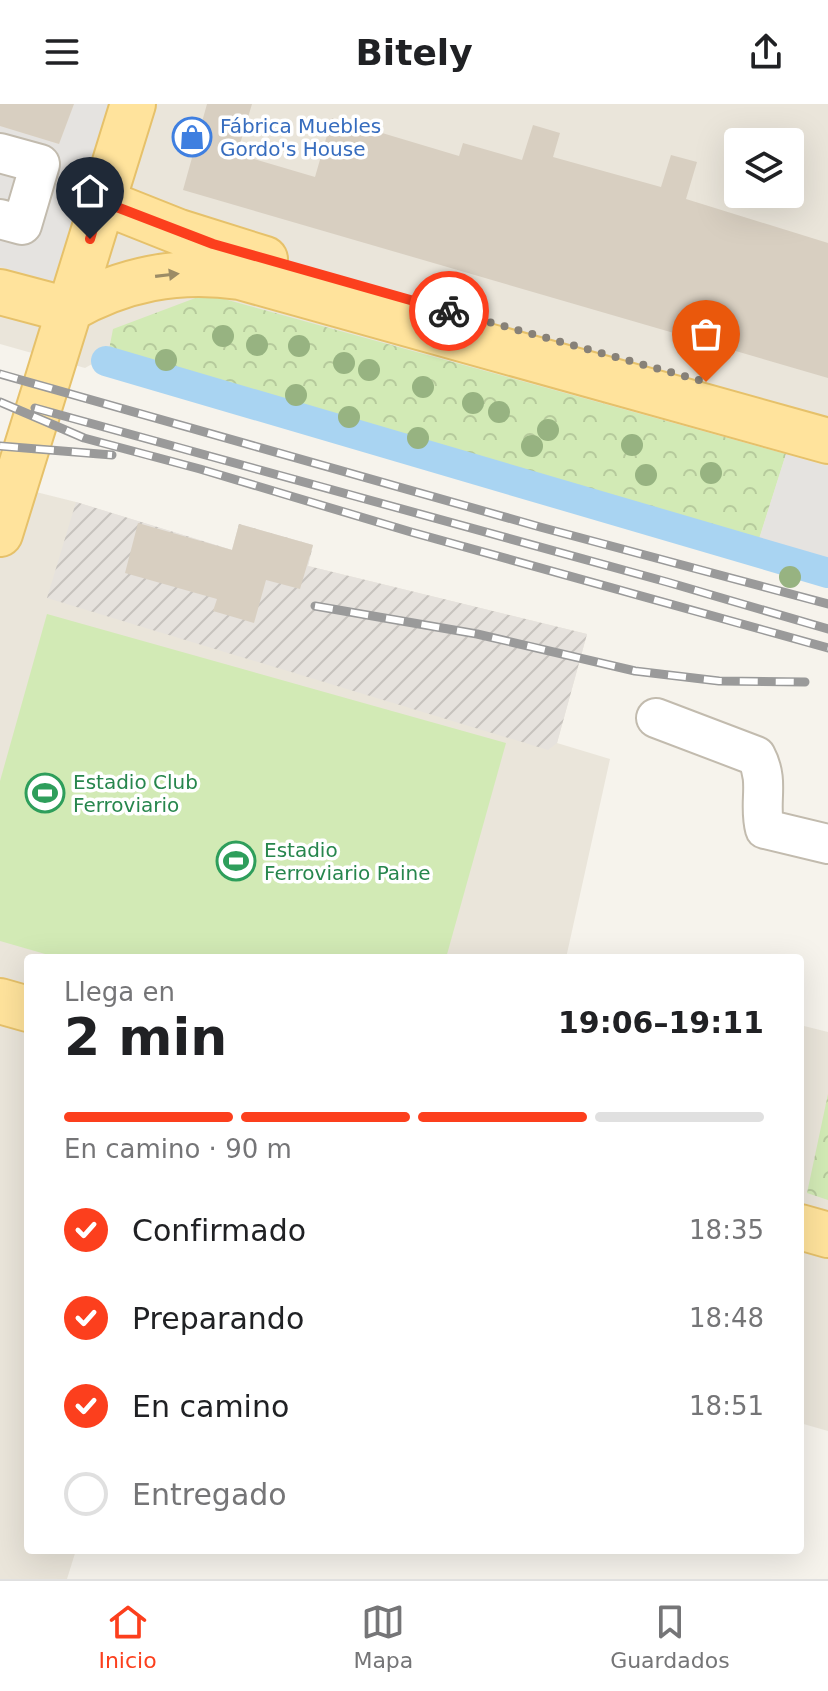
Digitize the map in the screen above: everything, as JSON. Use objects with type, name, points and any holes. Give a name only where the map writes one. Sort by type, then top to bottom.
[{"type":"main road","points":[[0,534],[133,104]]},
{"type":"main road","points":[[101,201],[225,248],[828,417]]},
{"type":"main road","points":[[0,292],[68,310],[91,297],[141,279],[190,273],[240,277],[828,441]]},
{"type":"main road","points":[[0,1001],[24,1008]]},
{"type":"main road","points":[[804,1228],[828,1235]]},
{"type":"lane","points":[[0,153],[40,164],[22,225],[0,219]]},
{"type":"lane","points":[[656,718],[756,756],[764,775],[762,820],[765,829],[828,844]]},
{"type":"shaded area","points":[[0,104],[828,104],[828,564],[108,355],[85,368],[0,344]]},
{"type":"shaded area","points":[[74,104],[125,104],[70,276],[52,282],[0,266],[0,126],[59,144]]},
{"type":"shaded area","points":[[786,454],[828,467],[828,564],[757,546]]},
{"type":"shaded area","points":[[0,483],[76,502],[232,550],[313,545],[308,566],[587,634],[557,743],[610,759],[567,954],[24,954],[24,1554],[75,1554],[67,1579],[0,1579]]},
{"type":"shaded area","points":[[76,502],[232,550],[239,524],[313,545],[308,566],[587,634],[557,743],[548,750],[47,598]]},
{"type":"shaded area","points":[[804,1026],[828,1032],[828,1431],[804,1424]]},
{"type":"green space","points":[[206,294],[786,454],[757,545],[108,355],[113,329]]},
{"type":"green space","name":"Estadio Ferroviario Paine","points":[[47,614],[506,743],[447,954],[45,954],[0,941],[0,781]]},
{"type":"green space","points":[[828,1094],[828,1200],[807,1193]]},
{"type":"building","points":[[0,104],[74,104],[59,144],[0,126]]},
{"type":"building","points":[[207,104],[252,104],[237,154],[315,177],[332,118],[459,156],[463,143],[522,160],[533,125],[560,133],[553,157],[661,187],[671,155],[697,162],[686,199],[828,243],[828,378],[183,190]]},
{"type":"building","points":[[138,523],[232,550],[239,524],[313,545],[300,589],[266,580],[254,623],[213,611],[217,599],[125,573]]},
{"type":"waterway","points":[[106,361],[828,573]]},
{"type":"railway","points":[[0,374],[540,527],[828,604]]},
{"type":"railway","points":[[0,402],[84,438],[828,648]]},
{"type":"railway","points":[[35,408],[828,629]]},
{"type":"railway","points":[[0,446],[112,455]]},
{"type":"railway","points":[[315,606],[477,634],[635,671],[719,681],[805,682]]},
{"type":"way so far","points":[[449,311],[706,382]]},
{"type":"place","name":"Fábrica Muebles Gordo's House","points":[[192,137]]},
{"type":"place","name":"Estadio Club Ferroviario","points":[[45,793]]},
{"type":"place","name":"Estadio Ferroviario Paine","points":[[236,861]]},
{"type":"route","points":[[90,239],[101,201],[213,244],[449,311]]}]
